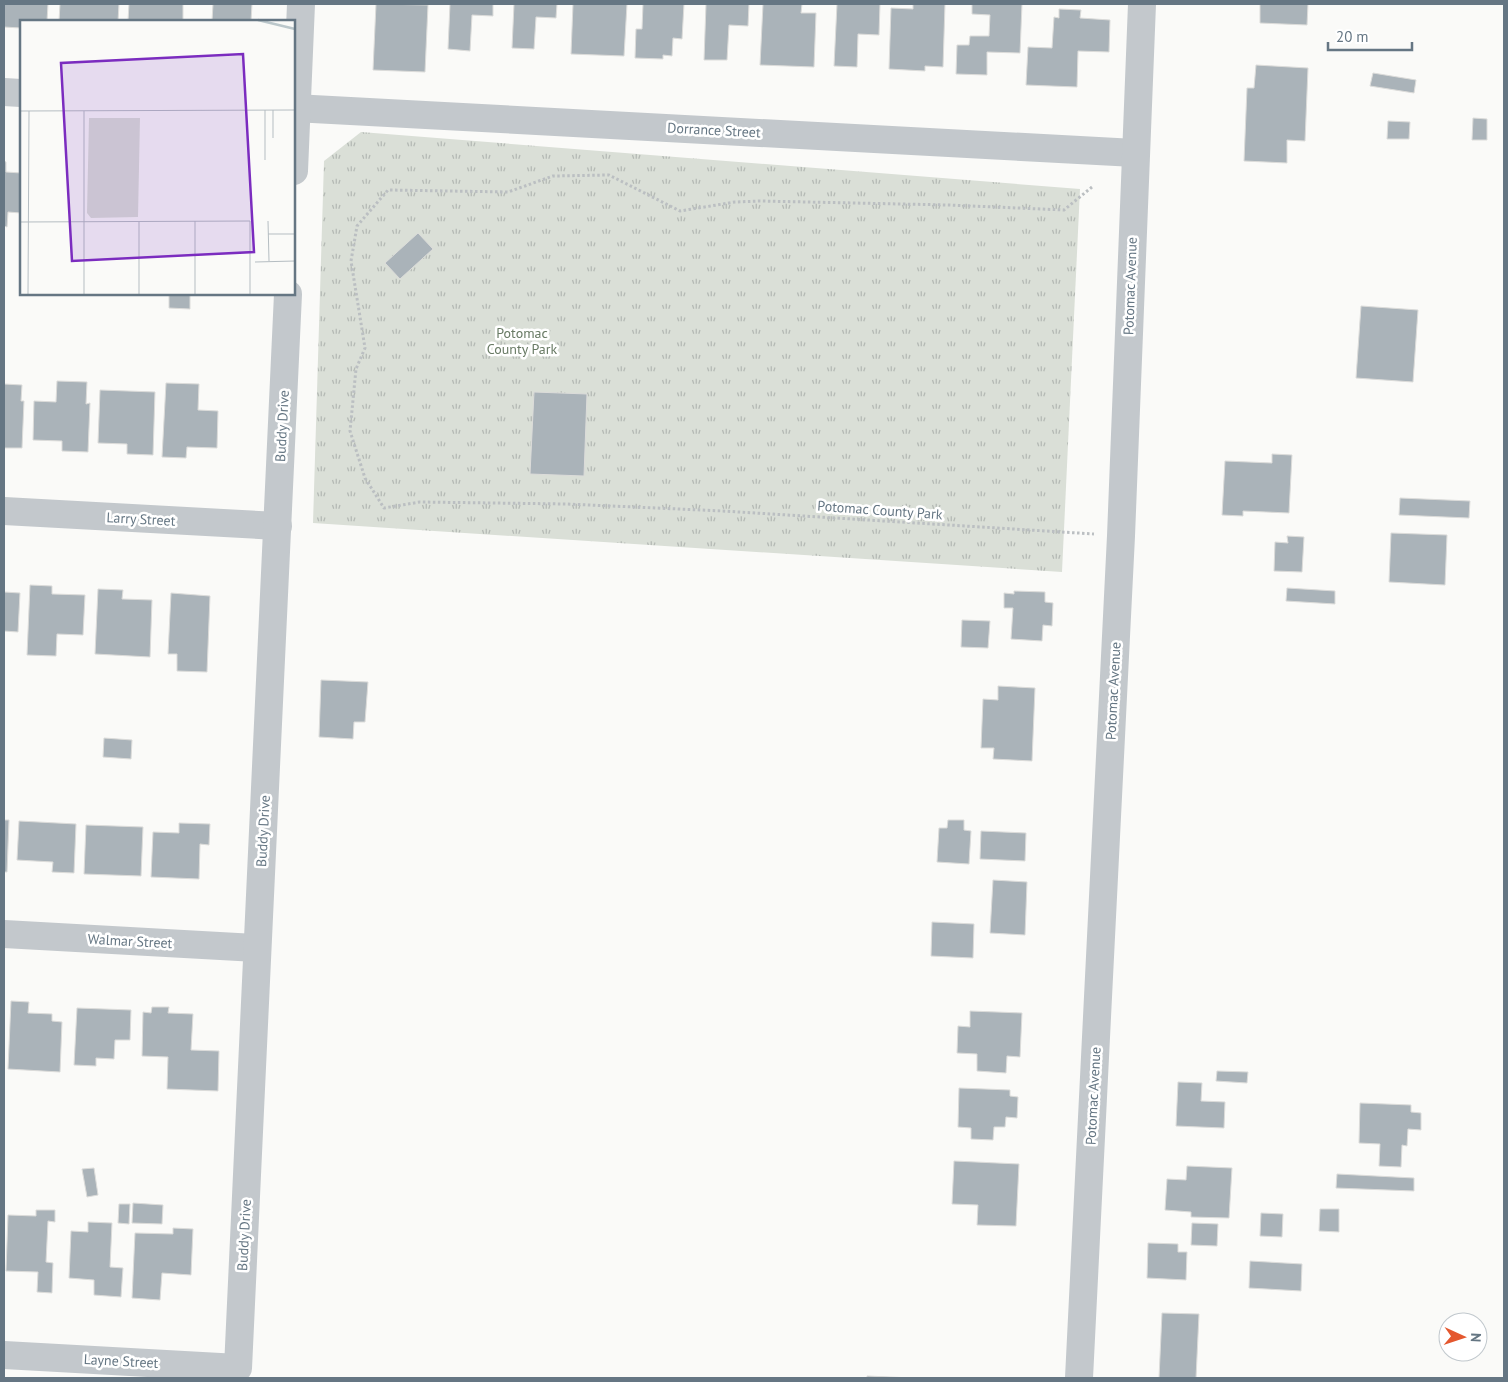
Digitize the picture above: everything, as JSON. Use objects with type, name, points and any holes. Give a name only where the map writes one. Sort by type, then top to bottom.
[{"type":"street","points":[[295,108],[302,4]]},
{"type":"street","name":"Potomac Avenue","points":[[1079,1378],[1120,536],[1142,4]]},
{"type":"street","points":[[4,92],[20,93]]},
{"type":"street","name":"Dorrance Street","points":[[295,108],[1135,153]]},
{"type":"street","name":"Buddy Drive","points":[[238,1368],[288,295]]},
{"type":"street","name":"Larry Street","points":[[4,511],[278,526]]},
{"type":"street","name":"Walmar Street","points":[[4,934],[257,948]]},
{"type":"street","name":"Layne Street","points":[[4,1355],[238,1368]]},
{"type":"path","name":"Potomac County Park","points":[[1092,187],[1064,210],[948,205],[735,202],[680,211],[609,175],[553,176],[508,192],[388,190],[357,226],[351,261],[365,348],[356,369],[350,431],[365,478],[384,508],[420,502],[567,504],[724,511],[1120,536]]},
{"type":"green space","name":"Potomac County Park","points":[[361,132],[1080,189],[1062,572],[313,523],[324,161]]},
{"type":"building","points":[[4,4],[48,4],[47,20],[20,20],[20,28],[4,27]]},
{"type":"building","points":[[60,4],[119,4],[118,20],[59,20]]},
{"type":"building","points":[[129,4],[183,4],[183,20],[128,20]]},
{"type":"building","points":[[213,4],[252,4],[251,20],[212,20]]},
{"type":"building","points":[[376,4],[428,5],[425,72],[373,70]]},
{"type":"building","points":[[450,4],[493,4],[493,16],[472,15],[470,51],[448,49]]},
{"type":"building","points":[[514,4],[557,4],[556,18],[536,17],[534,49],[512,48]]},
{"type":"building","points":[[573,4],[627,4],[624,56],[571,54]]},
{"type":"building","points":[[643,4],[684,4],[682,39],[673,38],[672,56],[663,55],[663,59],[635,58],[636,29],[642,29]]},
{"type":"building","points":[[706,4],[749,4],[748,26],[729,25],[727,60],[704,60]]},
{"type":"building","points":[[763,4],[802,4],[801,13],[816,13],[814,67],[760,65]]},
{"type":"building","points":[[837,4],[880,4],[879,35],[858,34],[857,67],[834,66]]},
{"type":"building","points":[[913,4],[945,4],[943,67],[925,66],[925,71],[889,69],[891,8],[913,9]]},
{"type":"building","points":[[972,4],[1022,4],[1020,53],[987,52],[987,75],[956,74],[957,45],[969,45],[970,36],[989,36],[990,15],[972,14]]},
{"type":"building","points":[[1260,4],[1308,4],[1307,25],[1260,23]]},
{"type":"building","points":[[1059,9],[1081,10],[1080,18],[1110,20],[1109,52],[1078,51],[1077,87],[1026,85],[1028,47],[1052,48],[1054,17],[1059,18]]},
{"type":"building","points":[[1256,65],[1308,68],[1305,141],[1287,140],[1287,163],[1244,161],[1247,88],[1254,88]]},
{"type":"building","points":[[1373,73],[1416,80],[1414,93],[1370,86]]},
{"type":"building","points":[[1473,118],[1487,119],[1487,140],[1472,140]]},
{"type":"building","points":[[1388,121],[1410,122],[1409,139],[1387,139]]},
{"type":"building","points":[[4,161],[6,162],[6,172],[20,173],[20,213],[8,212],[7,227],[4,226]]},
{"type":"building","points":[[418,233],[433,249],[400,279],[385,263]]},
{"type":"building","points":[[169,295],[190,295],[190,309],[169,308]]},
{"type":"building","points":[[1361,306],[1418,310],[1413,382],[1356,378]]},
{"type":"building","points":[[57,381],[87,382],[86,404],[90,403],[88,452],[62,451],[62,441],[33,440],[34,401],[56,402]]},
{"type":"building","points":[[166,383],[199,384],[198,410],[218,411],[217,448],[187,447],[186,458],[162,457]]},
{"type":"building","points":[[4,384],[22,385],[21,401],[24,401],[22,448],[4,448]]},
{"type":"building","points":[[100,390],[155,392],[153,455],[127,454],[127,444],[98,443]]},
{"type":"building","points":[[534,392],[587,394],[584,476],[530,474]]},
{"type":"building","points":[[1272,454],[1292,455],[1289,513],[1243,511],[1243,516],[1222,515],[1225,461],[1272,463]]},
{"type":"building","points":[[1400,498],[1470,501],[1469,518],[1399,515]]},
{"type":"building","points":[[1391,533],[1447,535],[1445,585],[1389,582]]},
{"type":"building","points":[[1287,536],[1304,537],[1302,572],[1274,571],[1275,542],[1288,543]]},
{"type":"building","points":[[30,585],[52,586],[52,594],[85,595],[83,635],[57,634],[56,656],[27,655]]},
{"type":"building","points":[[1287,588],[1335,591],[1335,604],[1286,601]]},
{"type":"building","points":[[98,589],[123,590],[122,599],[152,600],[150,657],[95,654]]},
{"type":"building","points":[[1014,591],[1045,592],[1045,602],[1053,603],[1052,626],[1043,625],[1042,641],[1011,639],[1013,608],[1004,608],[1004,593],[1014,594]]},
{"type":"building","points":[[4,592],[20,593],[18,632],[4,631]]},
{"type":"building","points":[[171,593],[210,596],[207,672],[177,671],[177,654],[168,654]]},
{"type":"building","points":[[962,620],[990,621],[988,648],[961,647]]},
{"type":"building","points":[[321,680],[368,682],[365,722],[354,722],[353,739],[319,737]]},
{"type":"building","points":[[998,686],[1035,688],[1032,761],[993,759],[994,748],[981,748],[983,699],[998,700]]},
{"type":"building","points":[[104,738],[132,740],[131,759],[103,757]]},
{"type":"building","points":[[4,820],[9,820],[7,872],[4,872]]},
{"type":"building","points":[[948,820],[964,820],[964,830],[971,831],[969,864],[937,862],[939,828],[947,828]]},
{"type":"building","points":[[19,821],[76,824],[74,873],[52,872],[53,862],[17,860]]},
{"type":"building","points":[[179,823],[210,824],[209,845],[200,844],[199,879],[151,877],[153,832],[179,833]]},
{"type":"building","points":[[86,825],[143,827],[141,876],[84,874]]},
{"type":"building","points":[[981,831],[1026,833],[1025,861],[980,859]]},
{"type":"building","points":[[993,880],[1027,882],[1025,935],[990,933]]},
{"type":"building","points":[[932,922],[974,924],[973,958],[931,956]]},
{"type":"building","points":[[11,1001],[29,1002],[28,1013],[52,1014],[52,1021],[62,1022],[60,1072],[8,1069]]},
{"type":"building","points":[[152,1007],[169,1007],[168,1013],[193,1014],[191,1050],[219,1051],[218,1091],[167,1089],[168,1057],[142,1056],[143,1012],[151,1013]]},
{"type":"building","points":[[77,1008],[131,1010],[130,1040],[115,1040],[114,1059],[96,1058],[96,1066],[74,1065]]},
{"type":"building","points":[[970,1011],[1022,1013],[1020,1057],[1007,1056],[1006,1073],[977,1071],[977,1054],[957,1053],[958,1026],[970,1027]]},
{"type":"building","points":[[1217,1071],[1248,1072],[1247,1083],[1216,1081]]},
{"type":"building","points":[[1178,1082],[1202,1083],[1201,1101],[1225,1102],[1224,1128],[1176,1126]]},
{"type":"building","points":[[959,1088],[1010,1090],[1010,1096],[1018,1097],[1017,1118],[1006,1117],[1005,1127],[994,1127],[993,1140],[971,1139],[971,1128],[958,1127]]},
{"type":"building","points":[[1360,1103],[1411,1105],[1411,1112],[1421,1113],[1421,1130],[1408,1129],[1407,1146],[1402,1145],[1401,1167],[1379,1166],[1380,1144],[1359,1143]]},
{"type":"building","points":[[954,1161],[1019,1164],[1016,1226],[977,1225],[978,1205],[952,1204]]},
{"type":"building","points":[[1187,1166],[1232,1168],[1229,1218],[1191,1217],[1191,1212],[1165,1210],[1167,1179],[1186,1180]]},
{"type":"building","points":[[94,1168],[98,1195],[87,1197],[82,1169]]},
{"type":"building","points":[[1337,1174],[1414,1178],[1414,1191],[1336,1188]]},
{"type":"building","points":[[133,1203],[163,1205],[162,1224],[132,1223]]},
{"type":"building","points":[[119,1204],[130,1204],[129,1224],[118,1223]]},
{"type":"building","points":[[1320,1209],[1339,1209],[1339,1232],[1319,1231]]},
{"type":"building","points":[[36,1210],[55,1210],[55,1222],[48,1221],[46,1262],[53,1263],[52,1293],[37,1292],[38,1272],[6,1271],[8,1215],[36,1216]]},
{"type":"building","points":[[1261,1213],[1283,1214],[1282,1237],[1260,1236]]},
{"type":"building","points":[[88,1222],[112,1223],[110,1267],[123,1268],[121,1297],[94,1295],[94,1280],[69,1278],[71,1231],[88,1232]]},
{"type":"building","points":[[1192,1223],[1218,1224],[1217,1246],[1191,1245]]},
{"type":"building","points":[[173,1228],[193,1229],[191,1275],[162,1273],[160,1300],[132,1298],[135,1233],[173,1234]]},
{"type":"building","points":[[1148,1243],[1178,1244],[1178,1252],[1187,1252],[1186,1280],[1147,1278]]},
{"type":"building","points":[[1250,1261],[1302,1264],[1301,1291],[1249,1288]]},
{"type":"building","points":[[1162,1313],[1199,1314],[1196,1378],[1159,1378]]},
{"type":"building","points":[[867,1376],[912,1378],[867,1378]]}]
